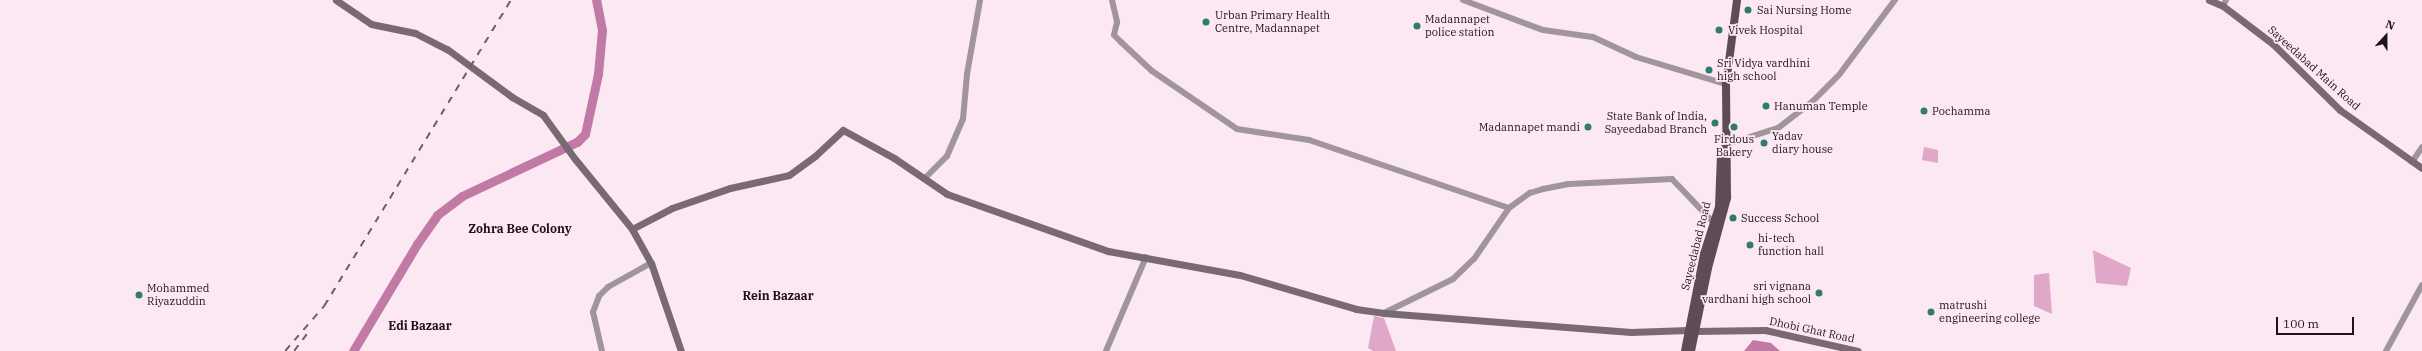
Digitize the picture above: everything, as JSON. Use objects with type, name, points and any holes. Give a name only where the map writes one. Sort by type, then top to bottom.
[{"type":"main road","points":[[336,0],[371,24],[415,33],[446,48],[512,97],[543,115],[575,159],[632,229],[651,263],[680,351]]},
{"type":"main road","name":"Sayeedabad Road","points":[[1691,330],[1704,254],[1715,224],[1719,202],[1721,156],[1724,148],[1726,84],[1737,0]]},
{"type":"main road","name":"Sayeedabad Main Road","points":[[2209,0],[2225,3],[2273,44],[2340,110],[2422,168]]},
{"type":"main road","name":"Dhobi Ghat Road","points":[[632,229],[672,208],[730,188],[789,175],[815,156],[843,130],[894,158],[947,194],[1108,251],[1240,275],[1351,307],[1384,313],[1631,332],[1713,329],[1765,330],[1858,351]]},
{"type":"main road","points":[[1688,350],[1691,330],[1726,203],[1728,156],[1724,148]]},
{"type":"street","points":[[925,178],[947,156],[963,119],[967,74],[980,0]]},
{"type":"street","points":[[1112,0],[1117,22],[1114,35],[1120,42],[1152,71],[1238,129],[1309,140],[1509,208]]},
{"type":"street","points":[[1463,0],[1543,30],[1593,36],[1636,57],[1726,84]]},
{"type":"street","points":[[1724,148],[1778,128],[1812,101],[1838,76],[1895,0]]},
{"type":"street","points":[[2412,162],[2422,147]]},
{"type":"street","points":[[1384,313],[1453,279],[1474,259],[1509,208],[1530,193],[1569,184],[1672,179],[1715,224]]},
{"type":"street","points":[[1106,351],[1146,257]]},
{"type":"street","points":[[602,351],[593,312],[599,296],[608,287],[651,263]]},
{"type":"street","points":[[2386,351],[2422,285]]},
{"type":"shaded area","points":[[1924,147],[1938,150],[1938,163],[1922,160]]},
{"type":"shaded area","points":[[2093,250],[2131,268],[2127,286],[2096,283]]},
{"type":"shaded area","points":[[2049,273],[2052,314],[2034,306],[2034,275]]},
{"type":"shaded area","points":[[1374,316],[1384,318],[1396,351],[1373,351],[1368,348]]},
{"type":"shaded area","points":[[1753,340],[1771,343],[1780,351],[1744,351]]},
{"type":"waterway","points":[[353,351],[417,244],[437,215],[462,196],[577,142],[585,134],[598,74],[602,30],[596,0]]},
{"type":"railway","points":[[285,351],[324,306],[511,0]]},
{"type":"railway","points":[[294,351],[310,330]]},
{"type":"place","name":"Sai Nursing Home","points":[[1748,10]]},
{"type":"place","name":"Urban Primary Health Centre, Madannapet","points":[[1206,22]]},
{"type":"place","name":"Madannapet police station","points":[[1417,26]]},
{"type":"place","name":"Vivek Hospital","points":[[1719,30]]},
{"type":"place","name":"Sri Vidya vardhini high school","points":[[1709,70]]},
{"type":"place","name":"Hanuman Temple","points":[[1766,106]]},
{"type":"place","name":"Pochamma","points":[[1924,111]]},
{"type":"place","name":"State Bank of India, Sayeedabad Branch","points":[[1715,123]]},
{"type":"place","name":"Madannapet mandi","points":[[1588,127]]},
{"type":"place","name":"Firdous Bakery","points":[[1734,127]]},
{"type":"place","name":"Yadav diary house","points":[[1764,143]]},
{"type":"place","name":"Success School","points":[[1733,218]]},
{"type":"place","name":"hi-tech function hall","points":[[1750,245]]},
{"type":"place","name":"sri vignana vardhani high school","points":[[1819,293]]},
{"type":"place","name":"Mohammed Riyazuddin","points":[[139,295]]},
{"type":"place","name":"matrushi engineering college","points":[[1931,312]]},
{"type":"district","name":"Zohra Bee Colony","points":[[520,229]]},
{"type":"district","name":"Rein Bazaar","points":[[778,296]]},
{"type":"district","name":"Edi Bazaar","points":[[420,326]]}]
